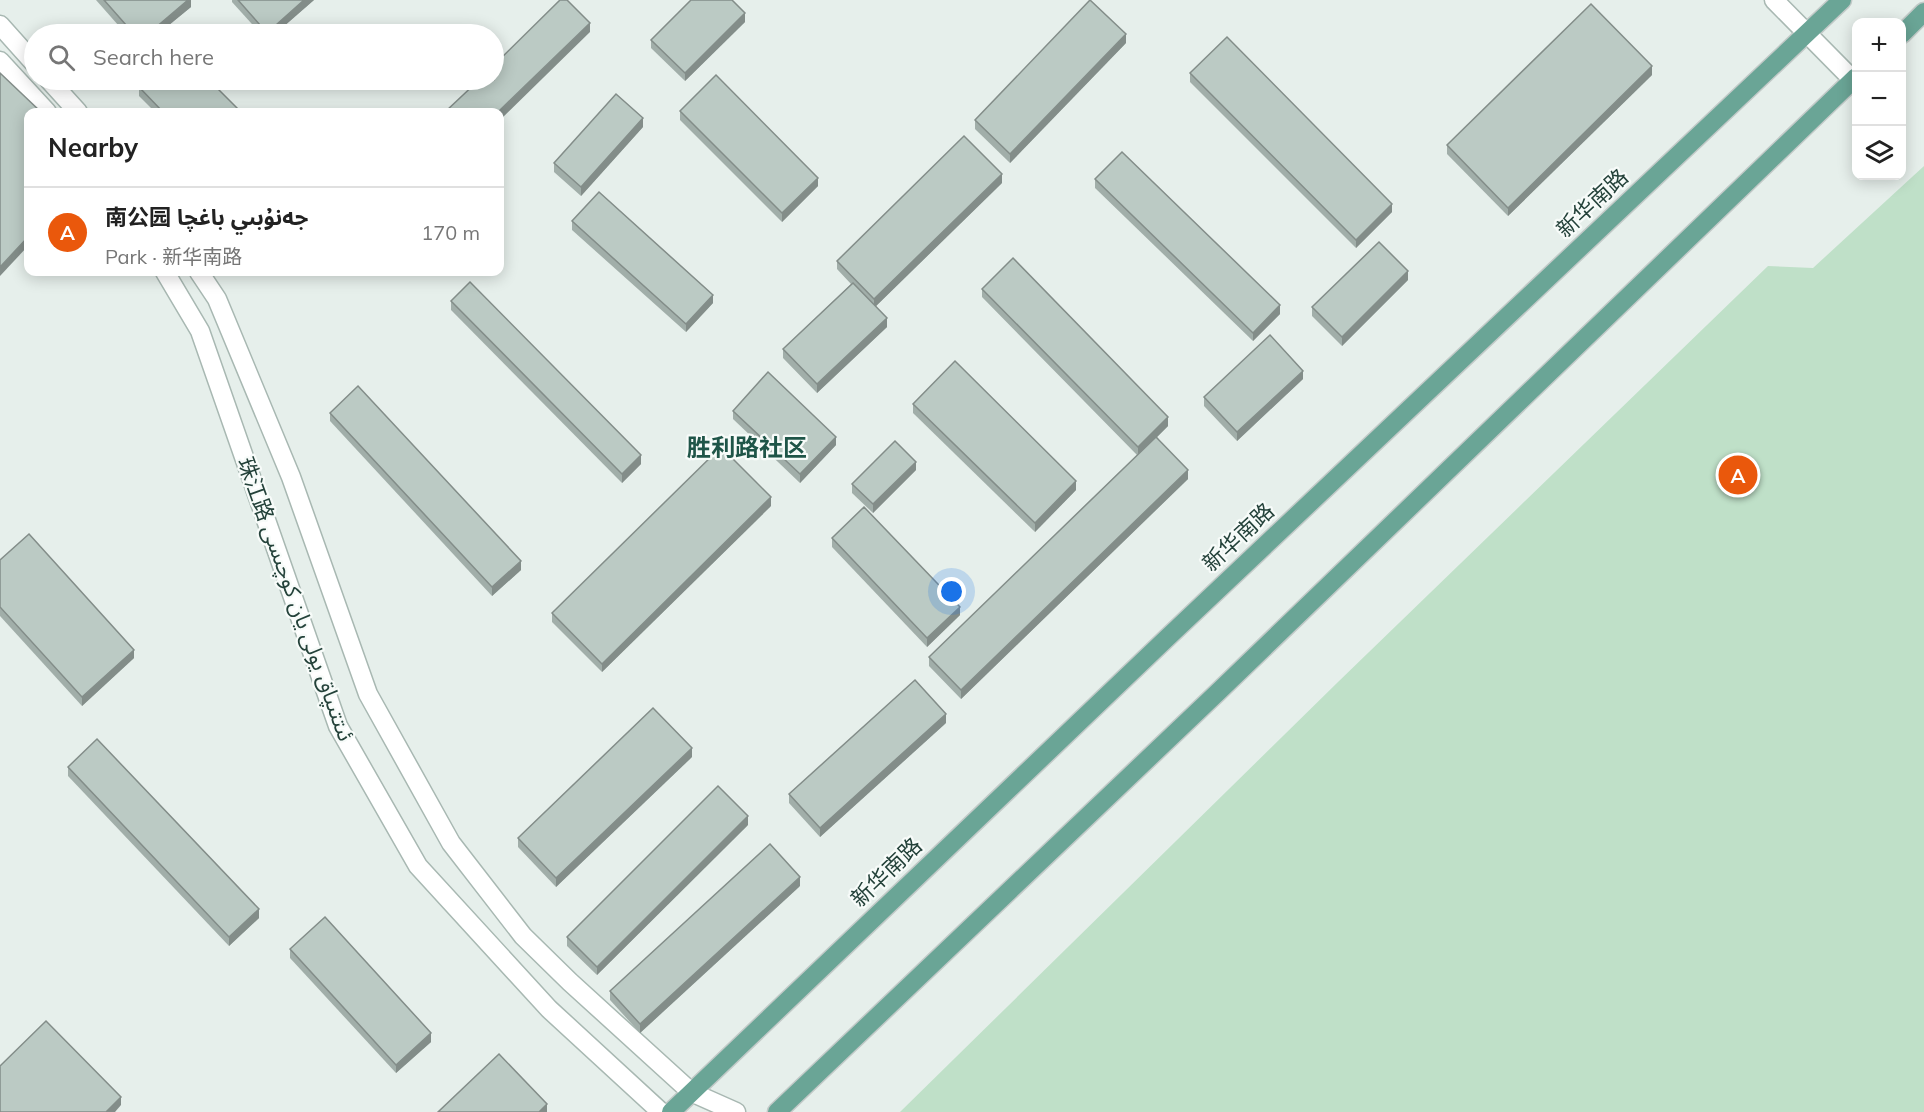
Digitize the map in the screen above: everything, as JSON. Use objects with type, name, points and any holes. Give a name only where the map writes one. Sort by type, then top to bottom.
[{"type":"main road","name":"新华南路","points":[[671,1112],[1175,630],[1842,0]]},
{"type":"main road","points":[[1906,30],[1924,12]]},
{"type":"main road","points":[[777,1112],[1218,692],[1852,82]]},
{"type":"street","points":[[1774,0],[1852,76]]},
{"type":"street","points":[[0,25],[24,52]]},
{"type":"street","points":[[0,61],[24,87]]},
{"type":"street","points":[[27,90],[43,108]]},
{"type":"street","points":[[58,90],[74,108]]},
{"type":"street","name":"珠江路 ئىتتىپاق يولى يان كوچىسى","points":[[167,276],[200,330],[338,726],[418,866],[549,1009],[661,1112]]},
{"type":"street","name":"珠江路 ئىتتىپاق يولى يان كوچىسى","points":[[202,276],[217,299],[291,477],[369,694],[451,843],[523,936],[570,982],[691,1092],[736,1112]]},
{"type":"green space","points":[[1924,166],[1924,1112],[900,1112],[1338,682],[1768,266],[1813,268]]},
{"type":"building","points":[[104,0],[188,0],[160,24],[125,24]]},
{"type":"building","points":[[238,0],[304,0],[277,24],[259,24]]},
{"type":"building","points":[[560,0],[567,0],[590,23],[502,108],[449,108],[468,90],[504,90],[504,55]]},
{"type":"building","points":[[691,0],[732,0],[745,13],[685,73],[651,40]]},
{"type":"building","points":[[1090,0],[1126,34],[1010,154],[975,120]]},
{"type":"building","points":[[1591,4],[1652,66],[1508,208],[1447,145]]},
{"type":"building","points":[[1227,37],[1392,204],[1356,240],[1190,73]]},
{"type":"building","points":[[0,73],[37,108],[24,108],[24,241],[0,267]]},
{"type":"building","points":[[716,75],[818,178],[782,213],[680,111]]},
{"type":"building","points":[[142,90],[219,90],[237,108],[159,108]]},
{"type":"building","points":[[616,94],[643,118],[581,187],[554,163]]},
{"type":"building","points":[[964,136],[1002,174],[874,299],[837,261]]},
{"type":"building","points":[[1122,152],[1280,305],[1253,333],[1095,179]]},
{"type":"building","points":[[599,192],[713,295],[686,324],[572,221]]},
{"type":"building","points":[[1379,242],[1408,271],[1342,337],[1312,307]]},
{"type":"building","points":[[1013,258],[1168,417],[1138,447],[982,289]]},
{"type":"building","points":[[470,282],[641,455],[622,474],[451,301]]},
{"type":"building","points":[[853,283],[887,318],[817,384],[783,349]]},
{"type":"building","points":[[1270,335],[1303,371],[1237,432],[1204,397]]},
{"type":"building","points":[[955,361],[1076,481],[1035,523],[913,404]]},
{"type":"building","points":[[768,372],[836,437],[800,474],[733,411]]},
{"type":"building","points":[[358,386],[521,561],[492,587],[330,413]]},
{"type":"building","points":[[1156,437],[1188,470],[961,690],[929,657]]},
{"type":"building","points":[[895,441],[916,462],[873,504],[852,484]]},
{"type":"building","points":[[721,447],[771,497],[602,664],[552,613]]},
{"type":"building","points":[[864,507],[960,607],[927,638],[832,538]]},
{"type":"building","points":[[29,534],[134,650],[82,697],[0,607],[0,560]]},
{"type":"building","points":[[915,680],[946,714],[820,828],[789,794]]},
{"type":"building","points":[[653,708],[692,748],[556,878],[518,838]]},
{"type":"building","points":[[97,739],[259,909],[229,937],[68,767]]},
{"type":"building","points":[[718,786],[748,816],[597,967],[567,937]]},
{"type":"building","points":[[770,844],[800,877],[640,1024],[610,991]]},
{"type":"building","points":[[325,917],[431,1033],[396,1065],[290,949]]},
{"type":"building","points":[[46,1021],[121,1097],[106,1112],[0,1112],[0,1066]]},
{"type":"building","points":[[499,1054],[547,1104],[539,1112],[438,1112]]},
{"type":"place","name":"南公园 جەنۇبىي باغچا","points":[[1738,475]]},
{"type":"district","name":"胜利路社区","points":[[747,448]]}]
